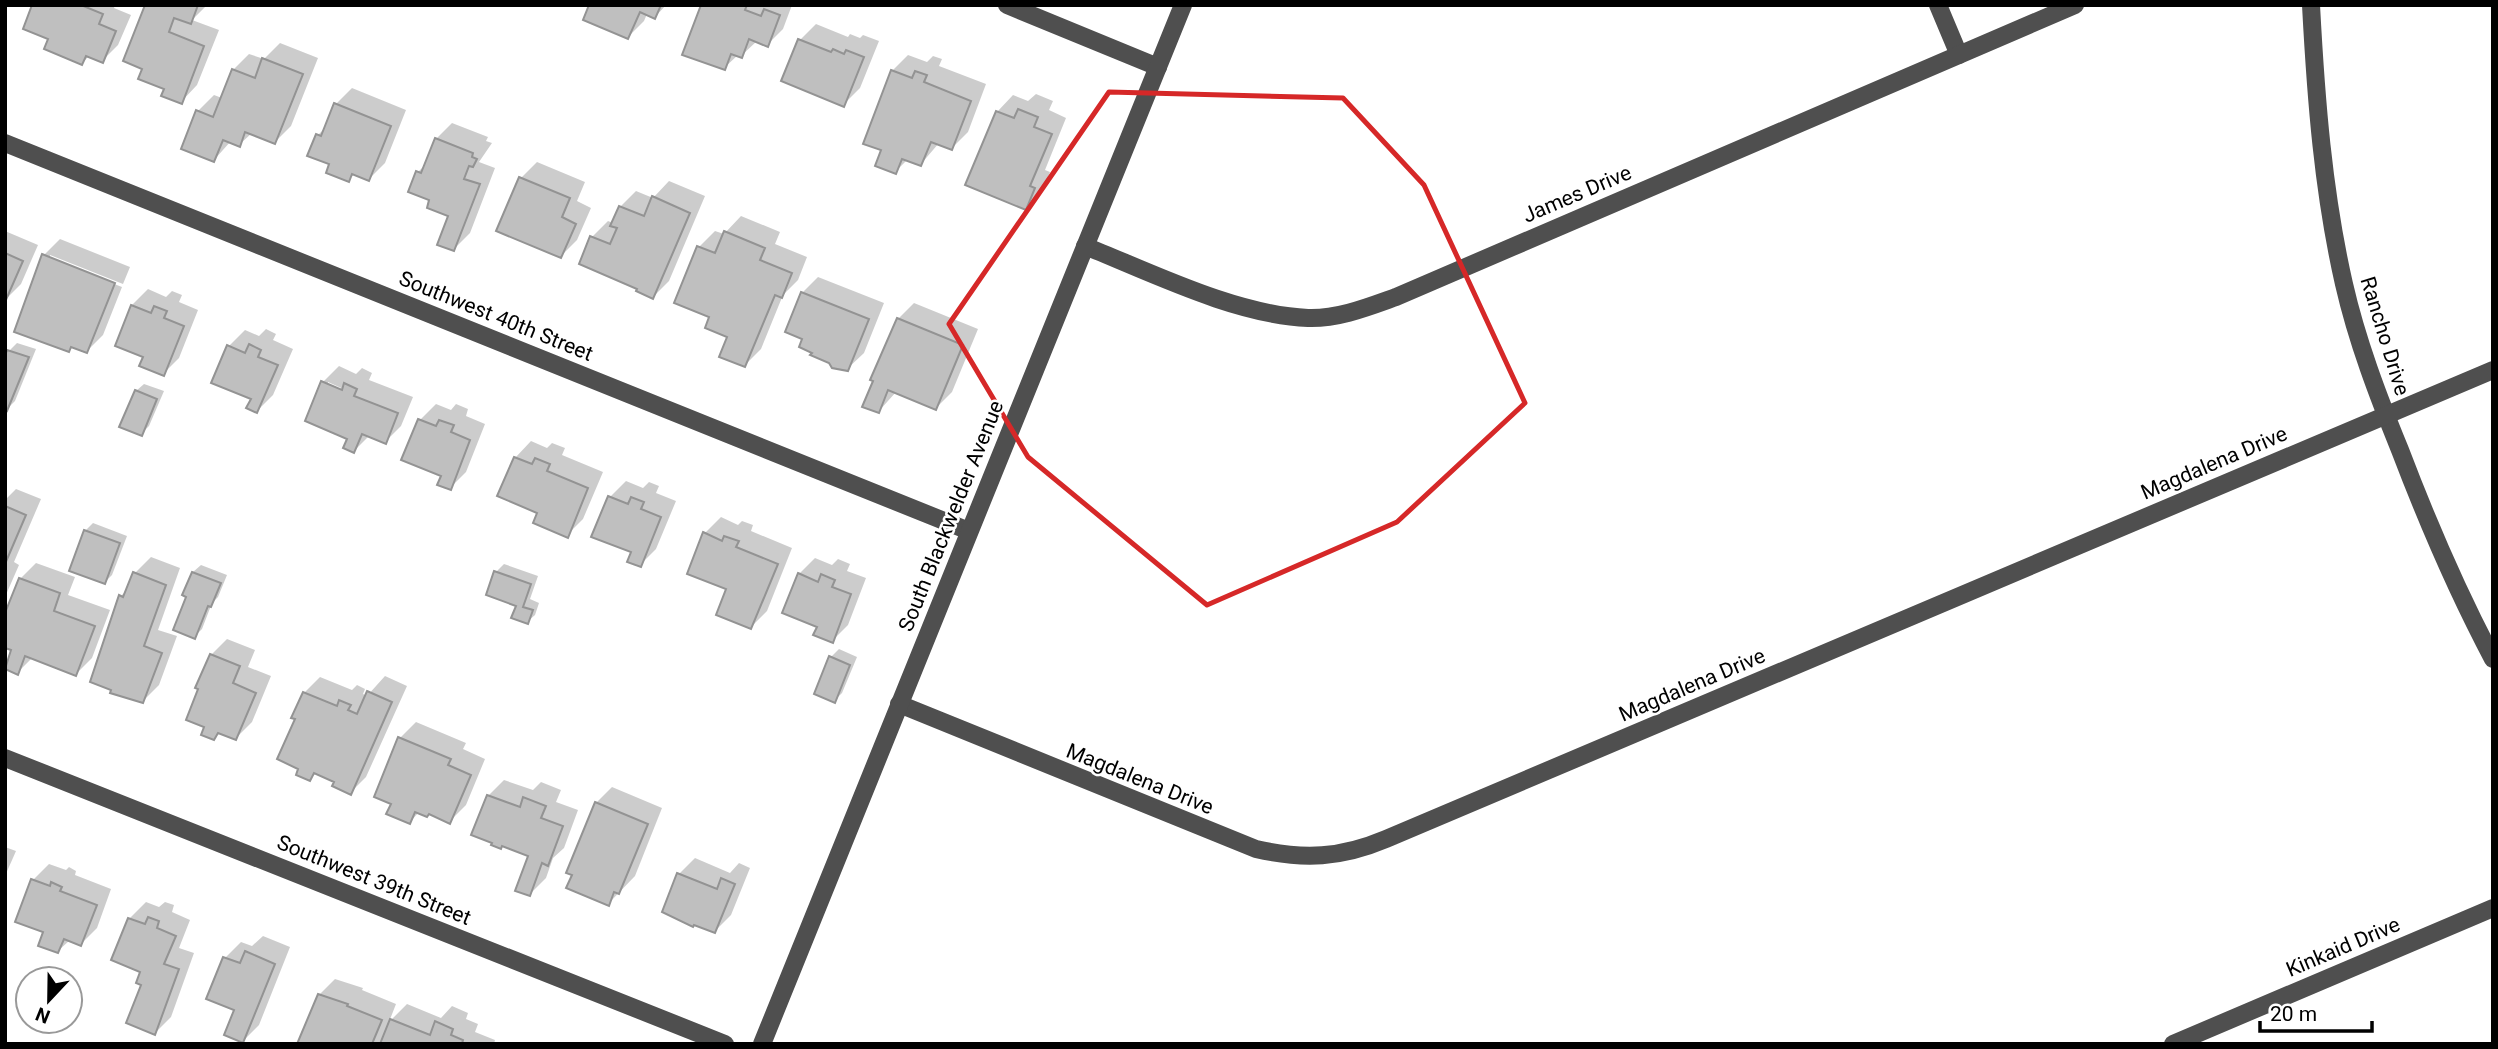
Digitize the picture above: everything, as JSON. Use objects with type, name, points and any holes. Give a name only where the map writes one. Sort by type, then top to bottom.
[{"type":"street","points":[[1007,5],[1158,67]]},
{"type":"street","name":"South Blackwelder Avenue","points":[[762,1044],[1183,5]]},
{"type":"street","points":[[1938,5],[1959,55]]},
{"type":"street","name":"James Drive","points":[[1085,246],[1232,303],[1276,314],[1310,318],[1338,316],[1409,292],[2076,5]]},
{"type":"street","name":"Rancho Drive","points":[[2311,5],[2318,117],[2329,210],[2344,286],[2363,352],[2386,415],[2444,558],[2493,659]]},
{"type":"street","name":"Southwest 40th Street","points":[[5,143],[969,531]]},
{"type":"street","name":"Magdalena Drive","points":[[900,704],[1256,849],[1302,856],[1345,854],[1399,834],[2493,370]]},
{"type":"street","name":"Southwest 39th Street","points":[[5,758],[725,1044]]},
{"type":"street","name":"Kinkaid Drive","points":[[2173,1044],[2493,908]]},
{"type":"highlighted area","points":[[1109,92],[1343,98],[1424,185],[1525,403],[1397,522],[1207,605],[1028,457],[949,324]]},
{"type":"building","points":[[32,5],[81,5],[103,14],[99,24],[116,31],[103,63],[86,56],[82,65],[44,49],[48,39],[23,29]]},
{"type":"building","points":[[145,5],[198,5],[191,24],[174,18],[169,32],[204,46],[182,104],[161,96],[164,89],[138,79],[142,69],[123,61]]},
{"type":"building","points":[[589,5],[661,5],[655,19],[640,12],[628,39],[583,20]]},
{"type":"building","points":[[701,5],[747,5],[745,10],[761,16],[764,9],[780,15],[768,47],[749,39],[742,58],[731,54],[725,70],[682,55]]},
{"type":"building","points":[[798,39],[831,52],[833,49],[844,54],[846,50],[864,57],[844,107],[781,81]]},
{"type":"building","points":[[262,58],[303,74],[275,144],[245,132],[240,147],[223,140],[214,162],[181,149],[196,110],[213,117],[232,69],[255,78]]},
{"type":"building","points":[[891,70],[912,78],[915,71],[927,75],[924,82],[971,101],[952,150],[931,142],[921,166],[902,159],[896,174],[875,166],[881,150],[863,144]]},
{"type":"building","points":[[334,103],[391,126],[369,181],[352,174],[349,182],[326,173],[329,164],[307,156],[316,134],[321,136]]},
{"type":"building","points":[[1018,109],[1038,117],[1034,127],[1052,134],[1030,186],[1035,188],[1026,210],[965,185],[996,111],[1014,118]]},
{"type":"building","points":[[435,138],[473,153],[472,157],[477,159],[473,167],[469,166],[464,179],[480,184],[454,251],[437,245],[448,216],[427,208],[429,200],[408,192],[416,171],[421,173]]},
{"type":"building","points":[[519,177],[570,198],[562,217],[576,224],[561,258],[496,231]]},
{"type":"building","points":[[652,196],[690,213],[653,299],[636,291],[637,289],[579,264],[590,236],[610,244],[617,228],[610,226],[619,206],[644,216]]},
{"type":"building","points":[[724,231],[765,248],[760,260],[792,273],[782,298],[775,295],[745,367],[719,357],[727,337],[705,328],[709,317],[674,303],[697,246],[715,253]]},
{"type":"building","points":[[5,253],[23,261],[5,302]]},
{"type":"building","points":[[42,254],[115,283],[87,353],[71,347],[69,352],[14,332]]},
{"type":"building","points":[[801,292],[869,319],[848,371],[832,368],[829,363],[810,355],[812,353],[799,347],[802,339],[785,332]]},
{"type":"building","points":[[131,305],[151,313],[154,306],[167,311],[164,318],[184,326],[164,376],[139,366],[143,357],[115,346]]},
{"type":"building","points":[[897,318],[963,345],[936,410],[888,390],[879,413],[862,407],[873,381],[870,380]]},
{"type":"building","points":[[249,344],[261,350],[258,357],[278,365],[257,413],[246,408],[251,399],[211,383],[227,345],[245,353]]},
{"type":"building","points":[[7,350],[29,357],[7,411],[5,356]]},
{"type":"building","points":[[321,381],[342,390],[344,383],[357,389],[354,396],[398,413],[386,444],[362,434],[354,453],[343,448],[347,439],[305,421]]},
{"type":"building","points":[[135,390],[157,399],[142,436],[119,427]]},
{"type":"building","points":[[418,419],[436,426],[439,420],[454,425],[451,432],[470,440],[451,490],[437,485],[441,476],[401,460]]},
{"type":"building","points":[[514,457],[532,464],[535,458],[550,464],[547,471],[588,488],[568,538],[533,523],[537,513],[497,496]]},
{"type":"building","points":[[608,496],[628,504],[631,497],[644,502],[641,509],[661,517],[641,567],[627,562],[631,552],[591,537]]},
{"type":"building","points":[[5,506],[26,515],[5,564]]},
{"type":"building","points":[[84,530],[120,543],[105,584],[69,571]]},
{"type":"building","points":[[703,532],[722,541],[724,536],[739,541],[736,547],[778,564],[751,629],[716,615],[726,589],[687,574]]},
{"type":"building","points":[[494,571],[531,584],[523,607],[533,610],[528,624],[511,618],[516,606],[486,595]]},
{"type":"building","points":[[133,572],[166,585],[144,646],[162,653],[143,703],[110,693],[111,690],[90,682],[119,595],[123,597]]},
{"type":"building","points":[[192,572],[221,583],[211,607],[208,606],[195,639],[173,630],[186,597],[182,595]]},
{"type":"building","points":[[798,573],[818,582],[821,574],[835,580],[832,587],[851,594],[833,643],[813,635],[817,627],[782,613]]},
{"type":"building","points":[[19,578],[60,593],[54,611],[95,626],[76,676],[25,656],[18,675],[5,669],[11,650],[5,648],[5,613]]},
{"type":"building","points":[[210,654],[240,666],[233,683],[256,693],[236,740],[218,733],[214,740],[201,735],[204,727],[186,720],[198,689],[195,688]]},
{"type":"building","points":[[829,656],[850,665],[835,703],[814,694]]},
{"type":"building","points":[[367,691],[392,702],[351,795],[332,786],[334,782],[314,773],[310,781],[296,775],[298,769],[277,759],[295,719],[291,718],[303,692],[337,706],[339,700],[351,705],[348,710],[357,714]]},
{"type":"building","points":[[398,737],[451,759],[448,765],[471,775],[450,824],[429,814],[427,817],[415,812],[410,824],[386,814],[391,804],[374,797]]},
{"type":"building","points":[[487,795],[520,807],[523,797],[546,806],[541,818],[563,826],[548,866],[542,863],[530,896],[515,891],[528,856],[502,846],[501,849],[471,835]]},
{"type":"building","points":[[595,802],[648,824],[619,894],[614,892],[609,906],[566,888],[572,875],[566,873]]},
{"type":"building","points":[[677,873],[717,889],[721,878],[735,884],[715,933],[694,925],[693,927],[662,912]]},
{"type":"building","points":[[31,879],[50,886],[51,882],[62,887],[60,891],[97,905],[81,946],[64,939],[58,953],[38,946],[43,932],[15,922]]},
{"type":"building","points":[[148,917],[159,921],[157,928],[176,936],[164,964],[179,969],[155,1035],[126,1023],[141,985],[136,983],[140,972],[111,960],[128,918],[145,924]]},
{"type":"building","points":[[245,951],[275,964],[243,1043],[224,1035],[234,1010],[206,999],[223,957],[240,963]]},
{"type":"building","points":[[318,994],[382,1020],[372,1044],[297,1044]]},
{"type":"building","points":[[390,1019],[430,1035],[435,1021],[453,1029],[451,1035],[463,1040],[462,1044],[380,1044]]}]
